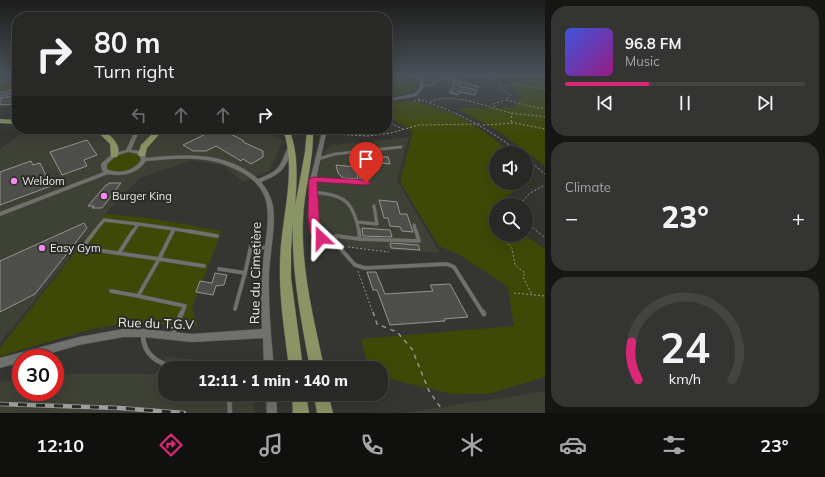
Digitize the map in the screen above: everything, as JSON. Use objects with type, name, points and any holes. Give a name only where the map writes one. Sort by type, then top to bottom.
[{"type":"main road","points":[[0,123],[12,124]]},
{"type":"main road","points":[[103,134],[116,146],[114,155]]},
{"type":"main road","points":[[143,157],[144,147],[156,134]]},
{"type":"main road","points":[[288,134],[292,145],[293,173],[286,235],[285,266],[295,361]]},
{"type":"main road","points":[[310,134],[309,148],[299,200],[297,232],[301,275],[316,361]]},
{"type":"main road","points":[[300,401],[301,413]]},
{"type":"main road","points":[[322,401],[325,413]]},
{"type":"street","points":[[392,99],[413,95]]},
{"type":"street","points":[[128,151],[136,134]]},
{"type":"street","points":[[324,134],[313,179],[312,192],[315,233],[321,238],[331,238]]},
{"type":"street","points":[[108,172],[104,167],[104,164],[114,155],[128,151],[143,157],[213,157],[232,164],[257,181],[268,178],[279,172],[287,159],[292,145]]},
{"type":"street","points":[[0,214],[108,172],[117,174],[129,172],[139,166],[143,157]]},
{"type":"street","name":"Rue du Cimetière","points":[[257,181],[267,194],[270,207],[266,269],[269,361]]},
{"type":"street","name":"Rue du T.G.V","points":[[0,363],[102,336],[144,333],[203,337],[267,333]]},
{"type":"street","points":[[271,401],[272,413]]},
{"type":"lane","points":[[318,159],[335,154],[401,147]]},
{"type":"lane","points":[[313,179],[366,183],[368,172],[372,168]]},
{"type":"lane","points":[[356,182],[360,180],[359,170]]},
{"type":"lane","points":[[312,192],[344,198],[350,203],[355,210],[360,239]]},
{"type":"lane","points":[[357,222],[377,224],[374,206]]},
{"type":"lane","points":[[204,266],[82,248],[104,220],[217,236]]},
{"type":"lane","points":[[119,253],[138,224]]},
{"type":"lane","points":[[414,225],[419,241],[360,239],[336,236],[331,238],[355,265],[365,268],[447,264],[454,267],[484,314]]},
{"type":"lane","points":[[138,296],[174,229]]},
{"type":"lane","points":[[235,309],[251,246],[267,248]]},
{"type":"lane","points":[[219,269],[245,273]]},
{"type":"lane","points":[[111,291],[185,306],[172,335]]},
{"type":"lane","points":[[144,333],[144,344],[153,359],[158,363]]},
{"type":"lane","points":[[229,401],[230,413]]},
{"type":"path","points":[[497,108],[493,104],[506,100],[511,95]]},
{"type":"path","points":[[423,101],[415,102],[413,98],[429,102],[459,113],[480,124],[510,146]]},
{"type":"path","points":[[429,102],[433,98],[465,101],[512,113],[545,117]]},
{"type":"path","points":[[506,100],[538,108],[545,108]]},
{"type":"path","points":[[511,123],[512,113]]},
{"type":"path","points":[[483,126],[511,123],[545,128]]},
{"type":"path","points":[[392,124],[403,129]]},
{"type":"path","points":[[392,133],[419,125],[480,124]]},
{"type":"path","points":[[346,134],[368,136],[383,134]]},
{"type":"path","points":[[533,164],[545,173]]},
{"type":"path","points":[[526,198],[530,193],[545,185]]},
{"type":"path","points":[[533,228],[545,238]]},
{"type":"path","points":[[507,242],[512,248],[515,265],[525,273],[523,277],[532,295]]},
{"type":"path","points":[[339,246],[390,252]]},
{"type":"path","points":[[355,265],[377,324],[398,332],[412,348],[429,391],[441,408]]},
{"type":"path","points":[[514,292],[545,296]]},
{"type":"shaded area","points":[[21,134],[271,134],[283,141],[269,171],[243,182],[224,166],[193,160],[140,178],[112,206],[0,343],[0,149]]},
{"type":"shaded area","points":[[409,137],[397,181],[440,253],[312,245],[308,187],[315,186],[324,151],[332,145]]},
{"type":"shaded area","points":[[166,357],[207,361],[163,361]]},
{"type":"shaded area","points":[[158,369],[158,401],[254,401],[254,413],[0,413],[0,382],[12,380],[12,401],[64,401],[64,374],[155,374]]},
{"type":"shaded area","points":[[545,391],[545,413],[405,413]]},
{"type":"green space","points":[[519,95],[545,95],[545,166],[533,157],[533,146],[519,146],[500,132],[456,108],[513,108],[521,97]]},
{"type":"green space","points":[[409,101],[424,104],[451,113],[476,127],[502,146],[489,146],[489,190],[517,190],[507,196],[507,198],[489,198],[489,242],[533,241],[545,249],[545,377],[488,394],[452,394],[388,379],[388,361],[367,361],[361,339],[514,326],[508,287],[460,255],[439,246],[400,182],[413,131],[392,119],[392,103]]},
{"type":"green space","points":[[129,153],[138,155],[140,158],[136,166],[125,171],[118,172],[107,168],[107,164],[114,157]]},
{"type":"green space","points":[[105,214],[149,218],[222,231],[192,308],[198,326],[176,323],[169,325],[132,322],[92,329],[24,349],[12,349],[12,352],[0,356],[0,348]]},
{"type":"building","points":[[12,96],[12,104],[0,105],[0,98]]},
{"type":"building","points":[[206,134],[231,134],[244,141],[243,142],[263,151],[263,157],[251,164],[243,159],[241,161],[216,146],[206,151],[193,151],[183,145]]},
{"type":"building","points":[[87,140],[97,155],[84,160],[87,166],[62,175],[50,152]]},
{"type":"building","points":[[353,155],[388,157],[390,164],[354,160]]},
{"type":"building","points":[[31,161],[33,165],[40,163],[51,186],[0,205],[0,172]]},
{"type":"building","points":[[336,165],[356,167],[358,179],[343,178],[338,173]]},
{"type":"building","name":"Burger King","points":[[110,183],[121,183],[102,208],[92,208],[94,206],[88,206],[106,185]]},
{"type":"building","points":[[379,200],[397,202],[400,214],[407,214],[413,232],[402,231],[400,227],[390,226],[388,218],[384,218]]},
{"type":"building","points":[[84,223],[87,228],[35,294],[0,312],[0,261]]},
{"type":"building","points":[[362,228],[390,230],[392,237],[363,236]]},
{"type":"building","points":[[390,243],[418,245],[420,250],[391,248]]},
{"type":"building","points":[[367,272],[376,272],[385,294],[433,291],[430,285],[450,284],[468,317],[444,319],[445,321],[390,325],[377,290],[373,290]]},
{"type":"building","points":[[215,273],[227,275],[224,285],[216,286],[213,295],[196,292],[200,281],[212,283]]},
{"type":"railway","points":[[0,404],[119,408],[184,413]]},
{"type":"place","name":"Weldom","points":[[14,181]]},
{"type":"place","name":"Burger King","points":[[104,196]]},
{"type":"place","name":"Easy Gym","points":[[42,248]]},
{"type":"route","points":[[321,238],[315,233],[313,216],[313,179],[366,183]]}]
